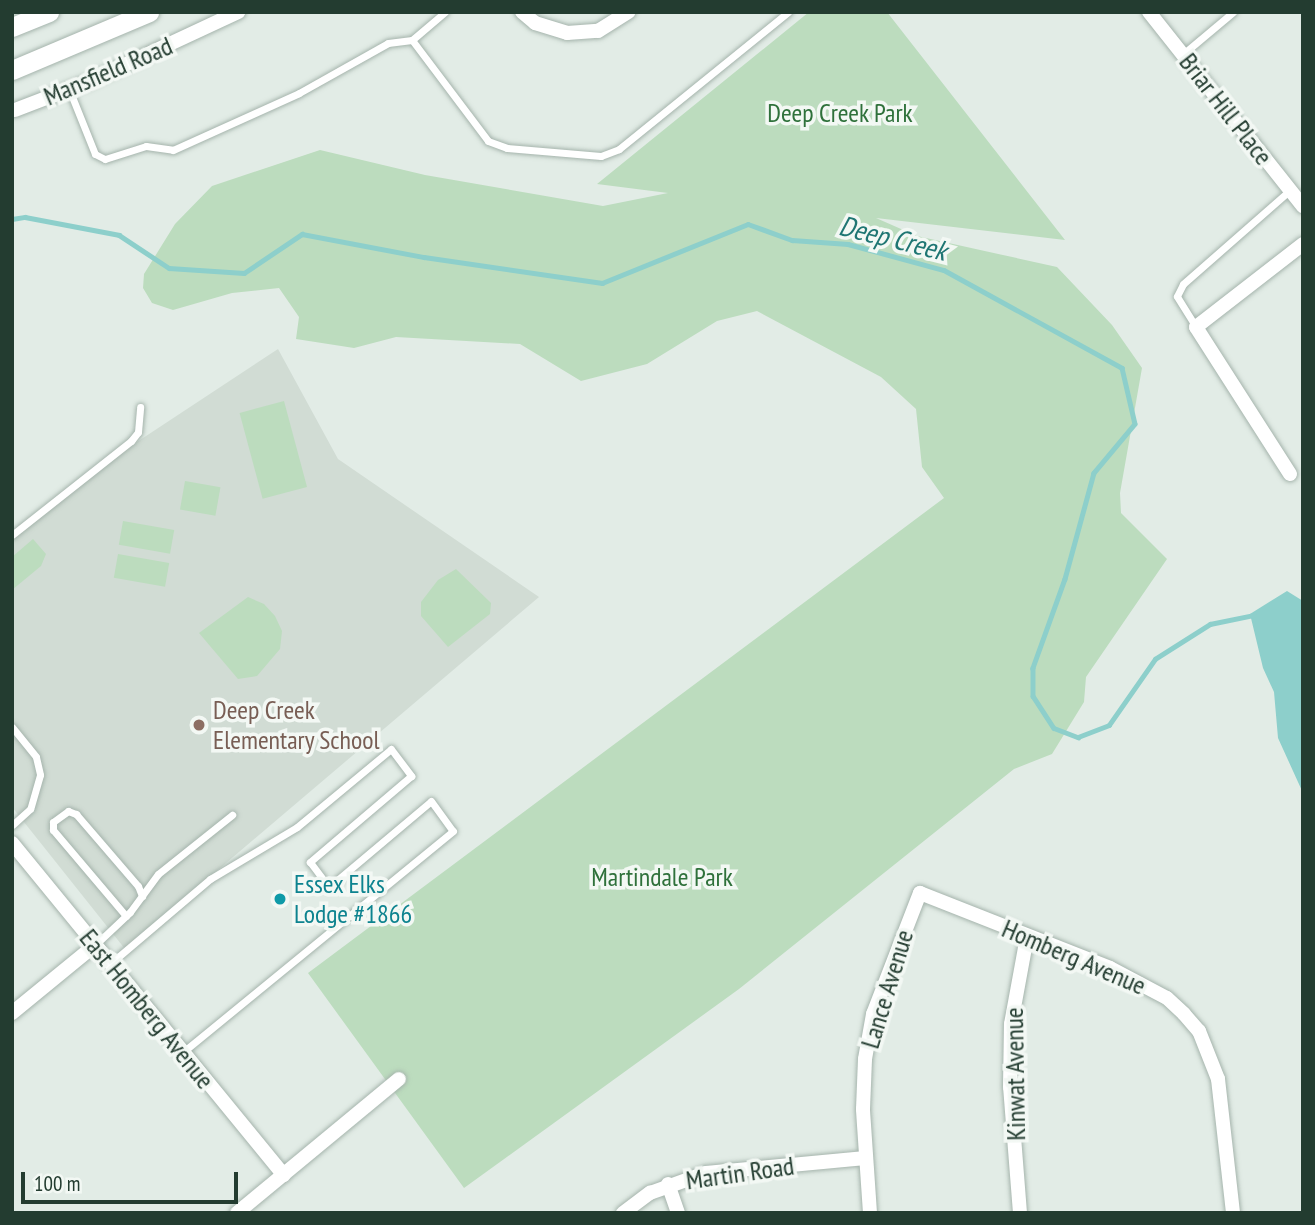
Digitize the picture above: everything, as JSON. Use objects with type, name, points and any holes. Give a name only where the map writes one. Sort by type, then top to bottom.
[{"type":"main road","points":[[12,27],[49,12]]},
{"type":"main road","points":[[12,70],[149,12]]},
{"type":"street","name":"Mansfield Road","points":[[15,110],[69,89],[238,12]]},
{"type":"street","points":[[522,12],[545,27],[567,33],[598,30],[629,12]]},
{"type":"street","name":"Briar Hill Place","points":[[1149,12],[1303,206]]},
{"type":"street","points":[[1290,474],[1196,327],[1303,244]]},
{"type":"street","name":"East Homberg Avenue","points":[[12,843],[284,1175]]},
{"type":"street","name":"Homberg Avenue","points":[[920,893],[1140,983],[1167,998],[1199,1031],[1222,1099],[1233,1213]]},
{"type":"street","name":"Lance Avenue","points":[[870,1213],[863,1081],[873,1014],[920,893]]},
{"type":"street","name":"Kinwat Avenue","points":[[1020,1213],[1010,1087],[1011,1024],[1027,937]]},
{"type":"street","points":[[12,1013],[94,946]]},
{"type":"street","points":[[237,1213],[399,1079]]},
{"type":"street","name":"Martin Road","points":[[623,1213],[668,1184],[729,1170],[865,1158]]},
{"type":"street","points":[[668,1184],[678,1213]]},
{"type":"lane","points":[[69,89],[95,154],[104,159],[146,146],[173,150],[299,93],[388,43],[412,40],[445,12]]},
{"type":"lane","points":[[412,40],[488,141],[507,148],[601,156],[619,149],[788,12]]},
{"type":"lane","points":[[1184,54],[1233,12]]},
{"type":"lane","points":[[1196,327],[1177,296],[1182,284],[1290,190]]},
{"type":"lane","points":[[12,534],[131,440],[138,432],[139,407]]},
{"type":"lane","points":[[12,727],[36,757],[40,775],[30,809],[12,825]]},
{"type":"lane","points":[[110,964],[210,879],[297,827],[390,750],[411,776],[310,862],[329,887],[431,802],[453,831],[182,1052]]},
{"type":"lane","points":[[125,916],[53,830],[53,822],[68,811],[76,814],[138,886],[142,896]]},
{"type":"lane","points":[[94,946],[125,916],[158,874],[232,815]]},
{"type":"shaded area","name":"Deep Creek Elementary School","points":[[278,349],[338,459],[539,597],[125,949],[12,807],[12,534],[93,471]]},
{"type":"green space","points":[[809,12],[887,12],[1065,240],[876,218],[917,236],[1057,267],[1112,325],[1142,368],[1120,493],[1121,513],[1167,559],[1086,677],[1084,702],[1052,754],[1014,769],[739,989],[464,1188],[308,973],[944,498],[922,467],[916,409],[881,377],[757,311],[717,321],[647,364],[581,381],[520,344],[396,337],[354,348],[296,339],[299,317],[279,288],[232,293],[173,310],[152,303],[143,288],[144,274],[175,224],[212,186],[320,150],[425,175],[603,206],[668,193],[597,184]]},
{"type":"green space","points":[[284,401],[307,487],[263,499],[240,413]]},
{"type":"green space","points":[[185,481],[220,487],[215,516],[180,510]]},
{"type":"green space","points":[[123,521],[174,530],[170,554],[119,545]]},
{"type":"green space","points":[[33,539],[46,554],[41,566],[12,590],[12,557]]},
{"type":"green space","points":[[118,554],[169,563],[165,587],[114,578]]},
{"type":"green space","points":[[456,569],[491,603],[490,614],[448,647],[421,616],[421,602],[438,580]]},
{"type":"green space","points":[[248,597],[264,604],[275,616],[282,631],[280,649],[257,676],[238,679],[199,633]]},
{"type":"water","points":[[1287,591],[1303,601],[1303,793],[1278,738],[1274,692],[1263,668],[1250,614]]},
{"type":"waterway","name":"Deep Creek","points":[[12,219],[25,217],[119,235],[169,268],[244,273],[302,234],[424,257],[602,283],[748,224],[792,240],[848,244],[944,270],[1122,368],[1135,424],[1094,473],[1065,579],[1033,668],[1033,696],[1054,728],[1078,737],[1109,725],[1155,659],[1210,624],[1254,615]]},
{"type":"place","name":"Deep Creek Elementary School","points":[[199,725]]},
{"type":"place","name":"Essex Elks Lodge #1866","points":[[280,899]]},
{"type":"park label","name":"Deep Creek Park","points":[[840,113]]},
{"type":"park label","name":"Martindale Park","points":[[662,877]]}]
